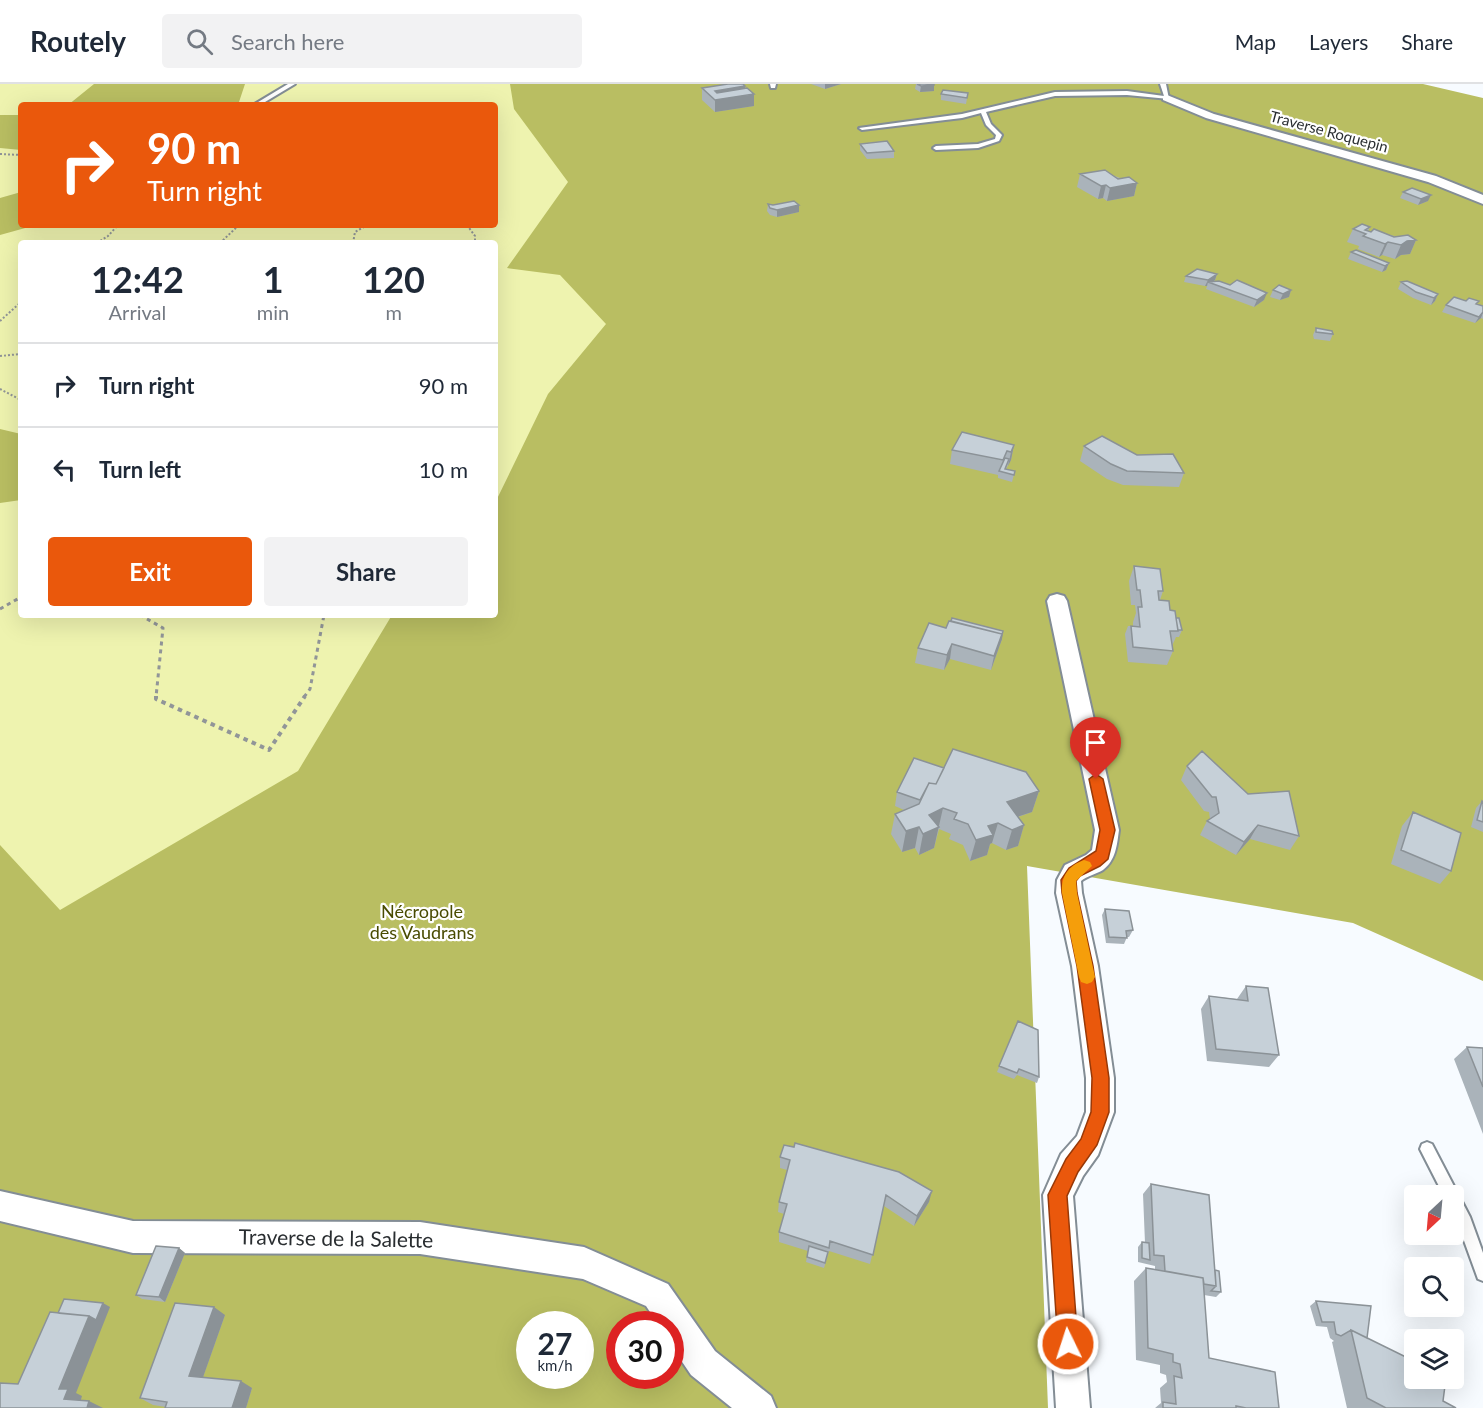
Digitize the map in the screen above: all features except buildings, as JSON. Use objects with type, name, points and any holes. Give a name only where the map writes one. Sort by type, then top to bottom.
[{"type":"street","name":"Traverse Roquepin","points":[[1167,98],[1210,116],[1412,172],[1450,185],[1483,200]]},
{"type":"street","points":[[1057,601],[1107,830],[1103,854],[1095,862],[1074,872],[1069,880],[1069,893],[1085,966],[1100,1078],[1100,1112],[1088,1145],[1072,1165],[1058,1195],[1073,1408]]},
{"type":"street","name":"Traverse de la Salette","points":[[0,1206],[133,1237],[420,1238],[584,1263],[657,1295],[703,1363],[759,1408]]},
{"type":"lane","points":[[261,102],[292,84]]},
{"type":"lane","points":[[862,128],[962,116],[1055,94],[1127,93],[1167,98],[1163,84]]},
{"type":"lane","points":[[936,148],[978,146],[997,140],[999,135],[989,125],[983,111]]},
{"type":"lane","points":[[1427,1149],[1446,1185]]},
{"type":"lane","points":[[1464,1220],[1483,1274]]},
{"type":"path","points":[[0,154],[18,155]]},
{"type":"path","points":[[102,240],[115,228]]},
{"type":"path","points":[[223,240],[236,228]]},
{"type":"path","points":[[354,240],[355,232],[362,228]]},
{"type":"path","points":[[0,321],[18,305]]},
{"type":"path","points":[[0,356],[18,354]]},
{"type":"path","points":[[0,389],[18,398]]},
{"type":"path","points":[[0,609],[18,599]]},
{"type":"path","points":[[145,618],[163,628],[156,699],[269,750],[310,689],[323,618]]},
{"type":"green space","points":[[0,84],[624,84],[799,287],[0,1182]]},
{"type":"green space","points":[[94,84],[245,84],[239,102],[72,102]]},
{"type":"green space","name":"Nécropole des Vaudrans","points":[[510,84],[1423,84],[1483,98],[1483,981],[1353,923],[1027,866],[1048,1408],[0,1408],[0,845],[60,910],[298,771],[390,618],[498,618],[498,497],[548,394],[606,324],[560,275],[507,268],[568,182],[514,109]]},
{"type":"green space","points":[[0,115],[18,115],[18,150],[0,148]]},
{"type":"green space","points":[[18,193],[18,228],[25,228],[0,235],[0,198]]},
{"type":"green space","points":[[0,429],[18,433],[18,500],[0,503]]},
{"type":"slow traffic","points":[[1084,866],[1074,872],[1069,880],[1069,893],[1087,977]]},
{"type":"route","points":[[1068,1344],[1058,1195],[1072,1165],[1088,1145],[1100,1112],[1100,1078],[1085,966],[1069,893],[1069,880],[1074,872],[1095,862],[1103,854],[1107,830],[1096,779]]}]
